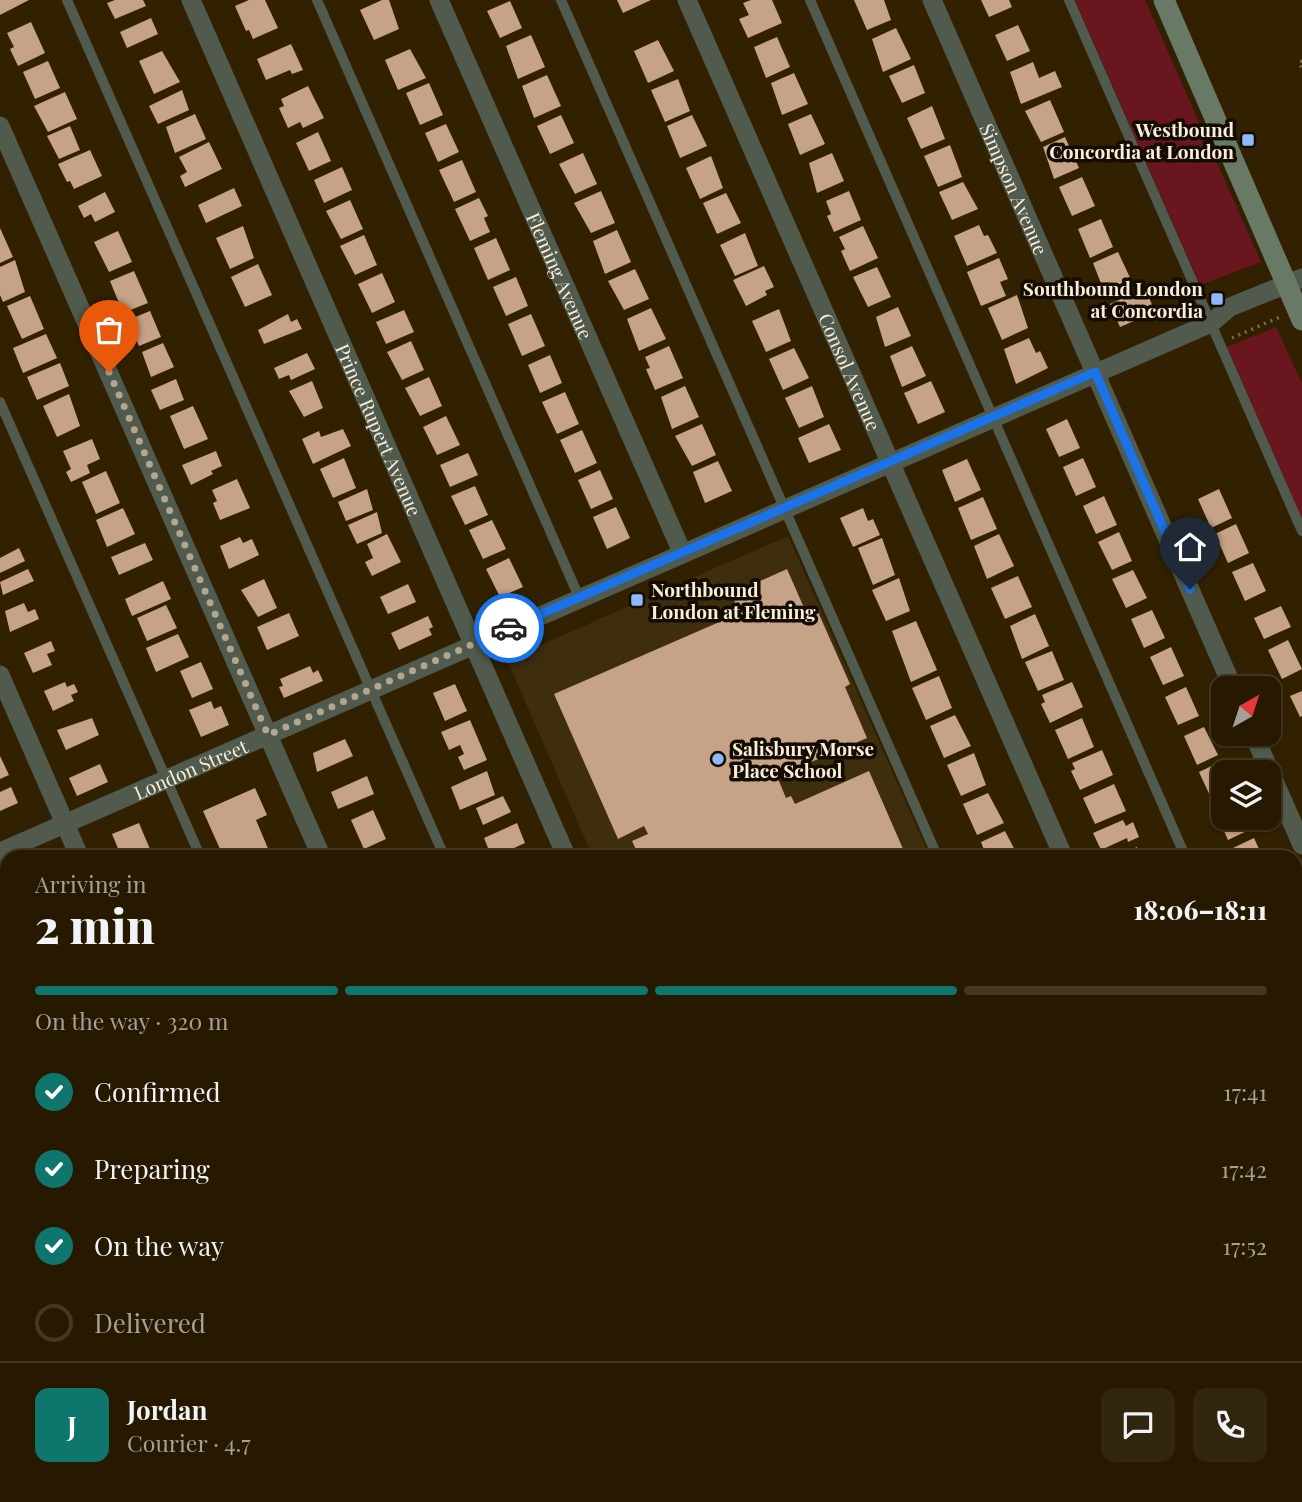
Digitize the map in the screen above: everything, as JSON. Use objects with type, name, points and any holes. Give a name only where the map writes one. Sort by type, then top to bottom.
[{"type":"main road","points":[[1164,0],[1294,281],[1300,314]]},
{"type":"street","name":"Prince Rupert Avenue","points":[[191,0],[564,850]]},
{"type":"street","name":"Fleming Avenue","points":[[439,0],[682,552]]},
{"type":"street","name":"Consol Avenue","points":[[687,0],[1060,850]]},
{"type":"street","name":"Simpson Avenue","points":[[932,0],[1228,676]]},
{"type":"street","points":[[0,125],[318,850]]},
{"type":"street","name":"London Street","points":[[4,850],[992,416],[1210,323],[1230,307],[1294,281]]},
{"type":"street","points":[[0,675],[77,850]]},
{"type":"street","points":[[1259,746],[1302,845]]},
{"type":"lane","points":[[67,0],[441,850]]},
{"type":"lane","points":[[317,0],[579,597]]},
{"type":"lane","points":[[561,0],[934,850]]},
{"type":"lane","points":[[810,0],[1182,850]]},
{"type":"lane","points":[[1069,0],[1302,531]]},
{"type":"lane","points":[[0,402],[197,850]]},
{"type":"path","points":[[1302,61],[1299,62],[1302,69]]},
{"type":"path","points":[[1220,344],[1300,314]]},
{"type":"shaded area","points":[[1075,0],[1145,0],[1261,262],[1200,285]]},
{"type":"shaded area","points":[[1276,327],[1302,384],[1302,519],[1227,347]]},
{"type":"shaded area","name":"Salisbury Morse Place School","points":[[788,536],[927,850],[590,850],[507,660]]},
{"type":"building","points":[[0,0],[29,0],[0,15]]},
{"type":"building","points":[[115,0],[143,0],[146,6],[115,19],[107,3]]},
{"type":"building","points":[[249,0],[265,0],[278,28],[253,39],[249,30],[246,31],[235,6]]},
{"type":"building","points":[[382,0],[389,0],[399,29],[374,40],[360,10]]},
{"type":"building","points":[[617,0],[651,0],[623,13]]},
{"type":"building","points":[[751,0],[772,0],[782,23],[748,38],[739,19],[749,15],[743,3]]},
{"type":"building","points":[[854,0],[884,0],[891,20],[867,30]]},
{"type":"building","points":[[981,0],[1009,0],[1012,7],[989,17]]},
{"type":"building","points":[[510,1],[522,28],[500,38],[487,11]]},
{"type":"building","points":[[151,18],[158,34],[127,48],[120,32]]},
{"type":"building","points":[[31,22],[45,53],[18,66],[10,49],[14,47],[7,33]]},
{"type":"building","points":[[1018,25],[1030,51],[1007,61],[995,35]]},
{"type":"building","points":[[896,28],[911,59],[883,72],[872,39]]},
{"type":"building","points":[[531,35],[545,67],[518,79],[506,46]]},
{"type":"building","points":[[777,37],[790,67],[766,78],[754,47]]},
{"type":"building","points":[[658,40],[674,71],[648,83],[634,51]]},
{"type":"building","points":[[291,44],[303,70],[292,74],[290,70],[266,80],[257,59]]},
{"type":"building","points":[[410,49],[426,78],[398,90],[385,60]]},
{"type":"building","points":[[162,51],[180,82],[154,94],[139,61]]},
{"type":"building","points":[[48,61],[60,88],[35,99],[23,72]]},
{"type":"building","points":[[1033,62],[1039,78],[1055,71],[1062,87],[1021,104],[1010,72]]},
{"type":"building","points":[[914,65],[925,93],[902,103],[889,76]]},
{"type":"building","points":[[794,73],[808,104],[782,115],[771,83]]},
{"type":"building","points":[[547,75],[561,106],[534,118],[522,86]]},
{"type":"building","points":[[678,79],[690,111],[665,122],[651,90]]},
{"type":"building","points":[[429,83],[443,115],[420,125],[406,93]]},
{"type":"building","points":[[308,86],[324,118],[303,128],[300,122],[288,128],[279,108],[284,106],[281,99]]},
{"type":"building","points":[[182,90],[189,110],[158,124],[149,106]]},
{"type":"building","points":[[65,92],[77,119],[48,132],[34,106]]},
{"type":"building","points":[[1050,100],[1064,132],[1041,142],[1025,111]]},
{"type":"building","points":[[932,106],[945,139],[921,149],[907,118]]},
{"type":"building","points":[[195,114],[206,139],[175,153],[166,127]]},
{"type":"building","points":[[811,114],[825,144],[800,155],[788,124]]},
{"type":"building","points":[[561,115],[574,143],[550,154],[537,126]]},
{"type":"building","points":[[692,115],[707,146],[680,158],[667,126]]},
{"type":"building","points":[[446,124],[459,152],[438,162],[425,133]]},
{"type":"building","points":[[70,126],[80,150],[59,159],[47,136]]},
{"type":"building","points":[[318,132],[331,161],[309,171],[296,143]]},
{"type":"building","points":[[1065,137],[1079,168],[1054,179],[1043,147]]},
{"type":"building","points":[[209,142],[222,169],[185,187],[180,176],[187,172],[179,157]]},
{"type":"building","points":[[950,145],[962,177],[938,187],[924,156]]},
{"type":"building","points":[[90,150],[102,176],[74,189],[70,181],[67,182],[58,164]]},
{"type":"building","points":[[583,153],[597,184],[575,194],[559,164]]},
{"type":"building","points":[[832,153],[844,181],[817,193],[809,163]]},
{"type":"building","points":[[711,156],[723,188],[700,199],[686,168]]},
{"type":"building","points":[[462,160],[476,192],[454,202],[439,170]]},
{"type":"building","points":[[342,167],[352,190],[324,203],[314,180]]},
{"type":"building","points":[[1082,177],[1095,206],[1072,216],[1059,187]]},
{"type":"building","points":[[963,182],[978,209],[952,220],[939,192]]},
{"type":"building","points":[[234,188],[242,206],[206,223],[198,205]]},
{"type":"building","points":[[601,191],[615,223],[591,233],[574,203]]},
{"type":"building","points":[[849,191],[861,220],[834,232],[827,216],[831,214],[826,201]]},
{"type":"building","points":[[105,192],[115,212],[95,222],[91,214],[84,218],[78,206]]},
{"type":"building","points":[[726,193],[741,223],[717,234],[703,203]]},
{"type":"building","points":[[479,198],[488,216],[484,218],[490,232],[470,241],[455,209]]},
{"type":"building","points":[[350,200],[363,229],[341,239],[326,211]]},
{"type":"building","points":[[1101,219],[1113,247],[1090,258],[1078,229]]},
{"type":"building","points":[[979,225],[984,236],[988,235],[997,253],[967,266],[954,236]]},
{"type":"building","points":[[243,226],[254,258],[230,269],[216,238]]},
{"type":"building","points":[[863,226],[878,258],[850,271],[841,251],[845,249],[839,237]]},
{"type":"building","points":[[0,228],[13,257],[0,263]]},
{"type":"building","points":[[617,230],[631,262],[605,274],[593,241]]},
{"type":"building","points":[[118,231],[132,262],[109,272],[94,242]]},
{"type":"building","points":[[745,233],[758,266],[735,276],[720,245]]},
{"type":"building","points":[[364,235],[377,265],[355,275],[340,246]]},
{"type":"building","points":[[496,238],[510,270],[488,280],[474,248]]},
{"type":"building","points":[[1118,252],[1133,284],[1106,296],[1093,263]]},
{"type":"building","points":[[999,258],[1008,279],[1000,282],[1006,296],[981,306],[967,272]]},
{"type":"building","points":[[15,260],[25,292],[3,302],[0,295],[0,267]]},
{"type":"building","points":[[258,264],[272,295],[245,307],[231,277]]},
{"type":"building","points":[[764,266],[774,287],[765,291],[767,295],[746,306],[733,280]]},
{"type":"building","points":[[877,267],[891,297],[868,307],[853,277]]},
{"type":"building","points":[[635,269],[649,299],[624,310],[608,281]]},
{"type":"building","points":[[134,271],[148,303],[123,313],[110,281]]},
{"type":"building","points":[[382,273],[395,302],[372,313],[358,284]]},
{"type":"building","points":[[516,277],[528,306],[506,316],[493,287]]},
{"type":"building","points":[[1145,288],[1155,312],[1120,327],[1110,304]]},
{"type":"building","points":[[1017,295],[1028,328],[1002,340],[988,308]]},
{"type":"building","points":[[30,296],[44,329],[22,339],[7,306]]},
{"type":"building","points":[[898,307],[911,336],[885,347],[876,317]]},
{"type":"building","points":[[651,308],[666,339],[639,351],[627,319]]},
{"type":"building","points":[[779,309],[791,341],[766,352],[752,321]]},
{"type":"building","points":[[404,310],[414,332],[386,344],[376,322]]},
{"type":"building","points":[[150,311],[161,337],[139,346],[128,320]]},
{"type":"building","points":[[288,314],[291,322],[297,319],[302,329],[264,344],[258,330]]},
{"type":"building","points":[[531,314],[545,346],[522,356],[508,324]]},
{"type":"building","points":[[46,334],[57,358],[23,373],[13,348]]},
{"type":"building","points":[[1029,338],[1036,353],[1040,351],[1048,368],[1016,384],[1004,349]]},
{"type":"building","points":[[411,341],[424,370],[402,380],[387,352]]},
{"type":"building","points":[[163,343],[174,367],[151,377],[142,352]]},
{"type":"building","points":[[669,346],[683,378],[655,390],[646,369],[650,368],[645,357]]},
{"type":"building","points":[[912,346],[926,376],[902,387],[890,356]]},
{"type":"building","points":[[794,348],[809,378],[783,390],[769,359]]},
{"type":"building","points":[[307,353],[315,369],[291,380],[289,375],[279,379],[274,368]]},
{"type":"building","points":[[550,355],[562,383],[540,393],[528,365]]},
{"type":"building","points":[[60,363],[69,386],[37,400],[27,377]]},
{"type":"building","points":[[429,377],[442,406],[420,416],[405,388]]},
{"type":"building","points":[[176,379],[184,400],[160,410],[151,390]]},
{"type":"building","points":[[312,381],[323,408],[304,417],[289,391]]},
{"type":"building","points":[[931,381],[945,412],[918,424],[904,393]]},
{"type":"building","points":[[685,386],[699,417],[672,429],[661,397]]},
{"type":"building","points":[[812,386],[824,417],[799,428],[785,398]]},
{"type":"building","points":[[565,392],[579,424],[557,434],[542,402]]},
{"type":"building","points":[[69,394],[80,426],[57,437],[43,406]]},
{"type":"building","points":[[193,406],[208,439],[184,449],[170,416]]},
{"type":"building","points":[[446,416],[460,445],[437,455],[423,427]]},
{"type":"building","points":[[1067,419],[1080,448],[1059,457],[1046,429]]},
{"type":"building","points":[[702,424],[716,455],[692,466],[675,436]]},
{"type":"building","points":[[829,424],[841,450],[809,463],[798,438]]},
{"type":"building","points":[[343,429],[351,446],[313,464],[302,439],[319,431],[321,437]]},
{"type":"building","points":[[582,430],[597,463],[575,473],[560,440]]},
{"type":"building","points":[[92,439],[100,459],[87,465],[90,473],[71,482],[66,472],[71,469],[63,451]]},
{"type":"building","points":[[216,451],[222,466],[211,471],[213,474],[191,485],[182,465]]},
{"type":"building","points":[[468,453],[478,475],[450,487],[440,465]]},
{"type":"building","points":[[344,458],[356,488],[333,498],[320,469]]},
{"type":"building","points":[[1083,458],[1096,487],[1076,496],[1063,467]]},
{"type":"building","points":[[967,459],[981,490],[955,502],[942,470]]},
{"type":"building","points":[[718,461],[732,491],[705,503],[693,472]]},
{"type":"building","points":[[600,470],[613,499],[591,509],[578,480]]},
{"type":"building","points":[[106,471],[120,503],[96,514],[82,482]]},
{"type":"building","points":[[237,479],[250,508],[220,520],[213,503],[217,501],[212,490]]},
{"type":"building","points":[[475,486],[488,515],[465,525],[451,496]]},
{"type":"building","points":[[367,489],[373,510],[346,521],[338,502]]},
{"type":"building","points":[[1219,489],[1232,518],[1211,528],[1198,499]]},
{"type":"building","points":[[1104,496],[1117,525],[1096,534],[1083,506]]},
{"type":"building","points":[[983,497],[997,529],[971,540],[958,508]]},
{"type":"building","points":[[616,507],[630,538],[607,549],[593,517]]},
{"type":"building","points":[[123,508],[135,534],[107,547],[96,520]]},
{"type":"building","points":[[863,508],[868,521],[873,519],[880,535],[853,547],[840,518]]},
{"type":"building","points":[[377,512],[382,533],[357,544],[348,525]]},
{"type":"building","points":[[492,520],[506,549],[483,559],[469,530]]},
{"type":"building","points":[[1236,524],[1249,553],[1228,563],[1215,534]]},
{"type":"building","points":[[1119,532],[1132,561],[1112,570],[1098,542]]},
{"type":"building","points":[[387,534],[401,562],[372,576],[365,562],[373,558],[367,544]]},
{"type":"building","points":[[999,534],[1014,566],[987,579],[974,546]]},
{"type":"building","points":[[240,537],[243,543],[252,539],[259,555],[229,569],[220,546]]},
{"type":"building","points":[[882,538],[895,575],[873,585],[858,548]]},
{"type":"building","points":[[145,543],[153,560],[119,575],[111,557]]},
{"type":"building","points":[[19,548],[25,561],[0,573],[0,558]]},
{"type":"building","points":[[509,558],[523,587],[500,597],[486,569]]},
{"type":"building","points":[[1253,563],[1266,591],[1245,601],[1232,572]]},
{"type":"building","points":[[28,569],[34,581],[3,595],[0,582]]},
{"type":"building","name":"Salisbury Morse Place School","points":[[787,569],[808,617],[818,612],[850,684],[845,687],[867,738],[795,769],[794,766],[776,774],[786,798],[791,796],[795,804],[869,771],[904,850],[636,850],[632,841],[648,834],[644,826],[618,839],[554,694],[740,613],[731,594]]},
{"type":"building","points":[[1133,570],[1147,598],[1126,608],[1112,579]]},
{"type":"building","points":[[1018,576],[1032,607],[1005,619],[991,588]]},
{"type":"building","points":[[899,578],[910,611],[886,621],[872,590]]},
{"type":"building","points":[[264,579],[277,608],[258,617],[241,590]]},
{"type":"building","points":[[163,581],[171,599],[132,616],[125,599]]},
{"type":"building","points":[[408,584],[416,602],[388,614],[380,597]]},
{"type":"building","points":[[24,603],[28,612],[35,609],[39,619],[10,632],[5,611]]},
{"type":"building","points":[[166,605],[177,628],[147,641],[137,618]]},
{"type":"building","points":[[1281,606],[1291,627],[1264,639],[1254,618]]},
{"type":"building","points":[[1152,610],[1165,638],[1144,648],[1131,619]]},
{"type":"building","points":[[289,613],[299,636],[267,650],[257,627]]},
{"type":"building","points":[[1035,614],[1049,646],[1022,659],[1010,626]]},
{"type":"building","points":[[428,616],[433,627],[429,629],[432,635],[399,650],[391,633]]},
{"type":"building","points":[[916,621],[937,670],[911,682],[892,631]]},
{"type":"building","points":[[178,634],[189,657],[156,672],[146,648]]},
{"type":"building","points":[[1288,640],[1302,669],[1282,679],[1268,650]]},
{"type":"building","points":[[51,641],[55,651],[47,654],[52,665],[33,673],[24,653]]},
{"type":"building","points":[[1171,647],[1184,676],[1163,685],[1150,657]]},
{"type":"building","points":[[1052,651],[1064,680],[1038,691],[1025,662]]},
{"type":"building","points":[[201,662],[213,689],[192,698],[180,671]]},
{"type":"building","points":[[310,666],[313,673],[318,670],[323,681],[284,698],[279,687],[283,686],[280,679]]},
{"type":"building","points":[[939,676],[952,708],[926,720],[912,688]]},
{"type":"building","points":[[65,682],[67,687],[74,684],[78,692],[71,695],[74,701],[53,711],[44,691]]},
{"type":"building","points":[[1072,682],[1083,707],[1050,723],[1041,704],[1045,702],[1042,695]]},
{"type":"building","points":[[455,684],[467,711],[445,721],[433,693]]},
{"type":"building","points":[[1186,687],[1199,716],[1178,725],[1165,697]]},
{"type":"building","points":[[1302,691],[1302,716],[1300,717],[1290,696]]},
{"type":"building","points":[[211,701],[214,709],[221,706],[229,725],[201,737],[189,710]]},
{"type":"building","points":[[955,715],[971,746],[944,758],[930,726]]},
{"type":"building","points":[[92,718],[99,735],[66,750],[57,730]]},
{"type":"building","points":[[1082,718],[1094,747],[1068,759],[1055,730]]},
{"type":"building","points":[[470,720],[487,760],[464,770],[458,757],[464,754],[460,745],[449,750],[441,732]]},
{"type":"building","points":[[1204,727],[1211,746],[1218,755],[1197,765],[1184,736]]},
{"type":"building","points":[[345,739],[353,756],[317,772],[313,753]]},
{"type":"building","points":[[1102,750],[1113,775],[1080,790],[1071,771],[1075,769],[1072,763]]},
{"type":"building","points":[[974,753],[986,785],[961,796],[947,765]]},
{"type":"building","points":[[0,756],[9,775],[0,779]]},
{"type":"building","points":[[100,764],[108,782],[77,796],[69,778]]},
{"type":"building","points":[[1211,766],[1211,798],[1199,772]]},
{"type":"building","points":[[487,771],[495,795],[460,810],[451,787]]},
{"type":"building","points":[[367,776],[374,794],[338,809],[331,792]]},
{"type":"building","points":[[1114,784],[1126,811],[1095,824],[1083,798]]},
{"type":"building","points":[[11,787],[18,803],[0,811],[0,792]]},
{"type":"building","points":[[255,788],[267,815],[256,820],[269,850],[220,850],[203,811]]},
{"type":"building","points":[[988,793],[1004,823],[977,835],[963,804]]},
{"type":"building","points":[[503,796],[511,812],[483,825],[476,808]]},
{"type":"building","points":[[373,810],[386,839],[364,849],[351,820]]},
{"type":"building","points":[[1123,820],[1126,826],[1133,822],[1139,837],[1128,842],[1127,838],[1101,850],[1093,833]]},
{"type":"building","points":[[139,823],[150,850],[119,850],[112,834]]},
{"type":"building","points":[[517,823],[525,843],[510,850],[489,850],[484,838]]},
{"type":"building","points":[[1224,830],[1249,830],[1228,840]]},
{"type":"building","points":[[1005,831],[1015,850],[984,850],[981,842]]},
{"type":"building","points":[[1254,838],[1259,850],[1234,850],[1233,848]]},
{"type":"way so far","points":[[109,372],[268,735],[509,628]]},
{"type":"place","name":"Westbound Concordia at London","points":[[1248,140]]},
{"type":"place","name":"Southbound London at Concordia","points":[[1217,299]]},
{"type":"place","name":"Northbound London at Fleming","points":[[637,600]]},
{"type":"place","name":"Salisbury Morse Place School","points":[[718,759]]},
{"type":"route","points":[[509,628],[1095,372],[1190,589]]}]
